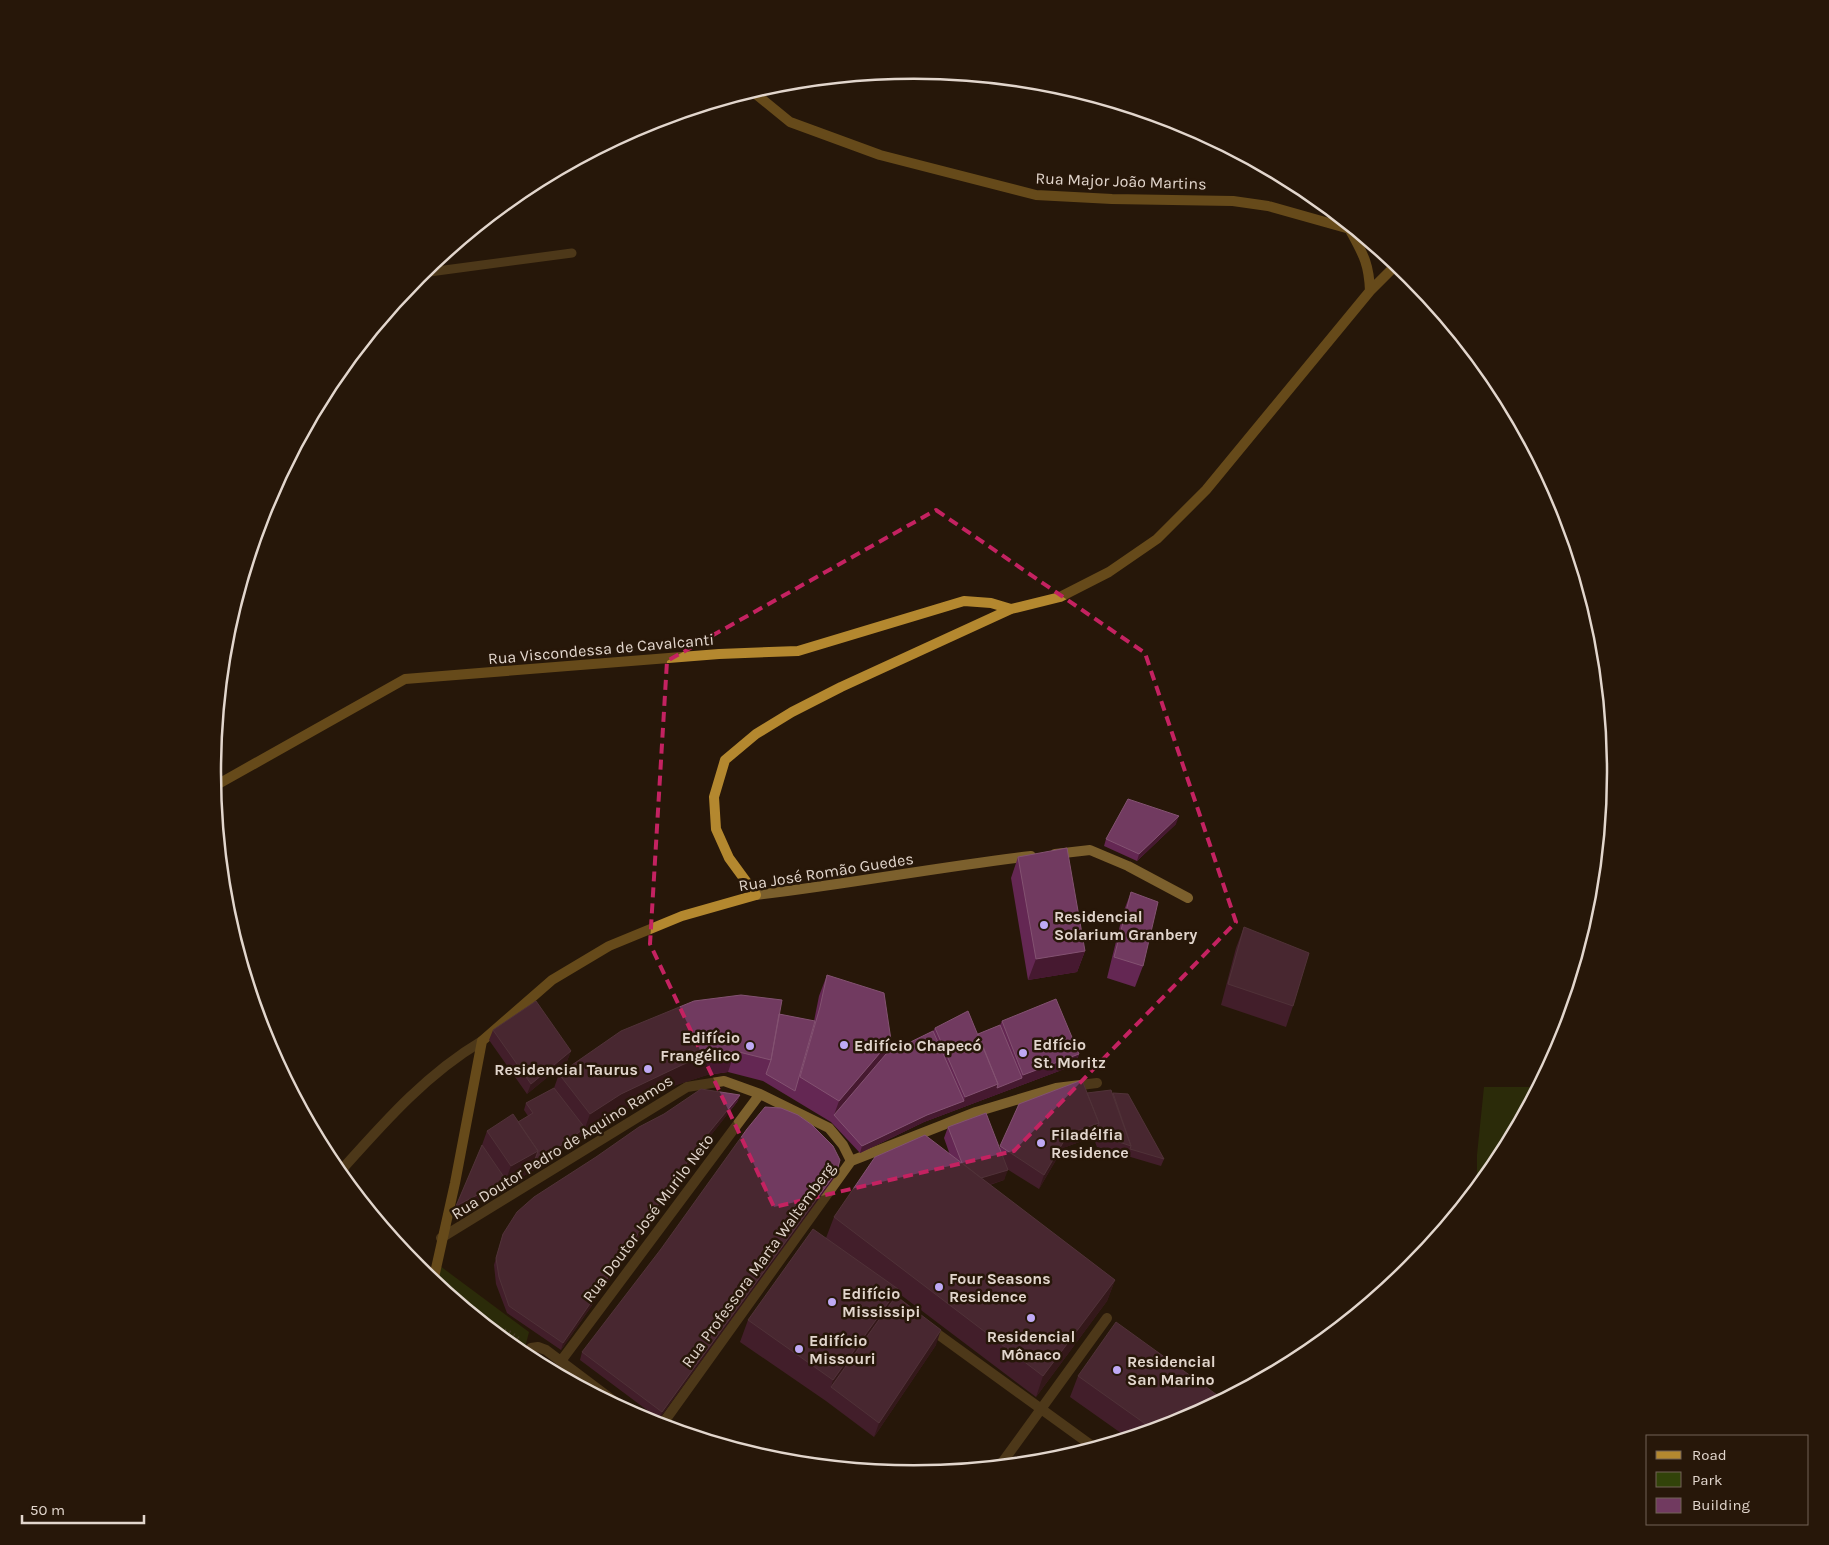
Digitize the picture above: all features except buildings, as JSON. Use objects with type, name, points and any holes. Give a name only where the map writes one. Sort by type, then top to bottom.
[{"type":"street","name":"Rua Major João Martins","points":[[759,97],[790,122],[871,152],[1036,194],[1112,199],[1233,201],[1268,206],[1343,227]]},
{"type":"street","points":[[1358,239],[1369,271],[1370,290]]},
{"type":"street","points":[[756,895],[729,858],[716,829],[714,798],[725,760],[756,734],[792,712],[841,687],[1011,609],[1060,597],[1109,572],[1158,539],[1206,490],[1370,290],[1391,269]]},
{"type":"street","name":"Rua Viscondessa de Cavalcanti","points":[[221,783],[405,679],[719,654],[798,651],[964,601],[991,603],[1011,609]]},
{"type":"street","name":"Rua José Romão Guedes","points":[[344,1167],[396,1109],[456,1056],[482,1041],[552,980],[609,946],[682,916],[756,895],[848,884],[935,869],[1090,850],[1128,866],[1188,898]]},
{"type":"street","points":[[435,1273],[455,1183],[482,1041]]},
{"type":"street","name":"Rua Doutor Pedro de Aquino Ramos","points":[[442,1238],[687,1087],[724,1081],[760,1094],[829,1128],[843,1145],[851,1162]]},
{"type":"street","name":"Rua Professora Marta Waltemberg","points":[[666,1419],[851,1162],[976,1112],[1056,1088],[1097,1083]]},
{"type":"street","name":"Rua Doutor José Murilo Neto","points":[[562,1362],[760,1094]]},
{"type":"street","points":[[1003,1460],[1107,1318]]},
{"type":"street","points":[[921,1322],[1089,1444]]},
{"type":"street","points":[[533,1351],[538,1347],[546,1350],[600,1390]]},
{"type":"lane","points":[[437,270],[572,253]]},
{"type":"path","points":[[500,1329],[513,1333],[522,1344]]},
{"type":"highlighted area","points":[[936,510],[1145,653],[1236,922],[1014,1151],[774,1207],[650,944],[667,661]]},
{"type":"green space","points":[[1484,1087],[1533,1087],[1515,1119],[1477,1178],[1477,1155]]},
{"type":"green space","points":[[440,1266],[529,1332],[525,1346],[492,1323],[438,1276]]},
{"type":"place","name":"Residencial Solarium Granbery","points":[[1044,925]]},
{"type":"place","name":"Edifício Chapecó","points":[[844,1045]]},
{"type":"place","name":"Edifício Frangélico","points":[[750,1046]]},
{"type":"place","name":"Edfício St. Moritz","points":[[1023,1053]]},
{"type":"place","name":"Residencial Taurus","points":[[648,1069]]},
{"type":"place","name":"Filadélfia Residence","points":[[1041,1143]]},
{"type":"place","name":"Four Seasons Residence","points":[[939,1287]]},
{"type":"place","name":"Edifício Mississipi","points":[[832,1302]]},
{"type":"place","name":"Residencial Mônaco","points":[[1031,1318]]},
{"type":"place","name":"Edifício Missouri","points":[[799,1349]]},
{"type":"place","name":"Residencial San Marino","points":[[1117,1370]]}]
